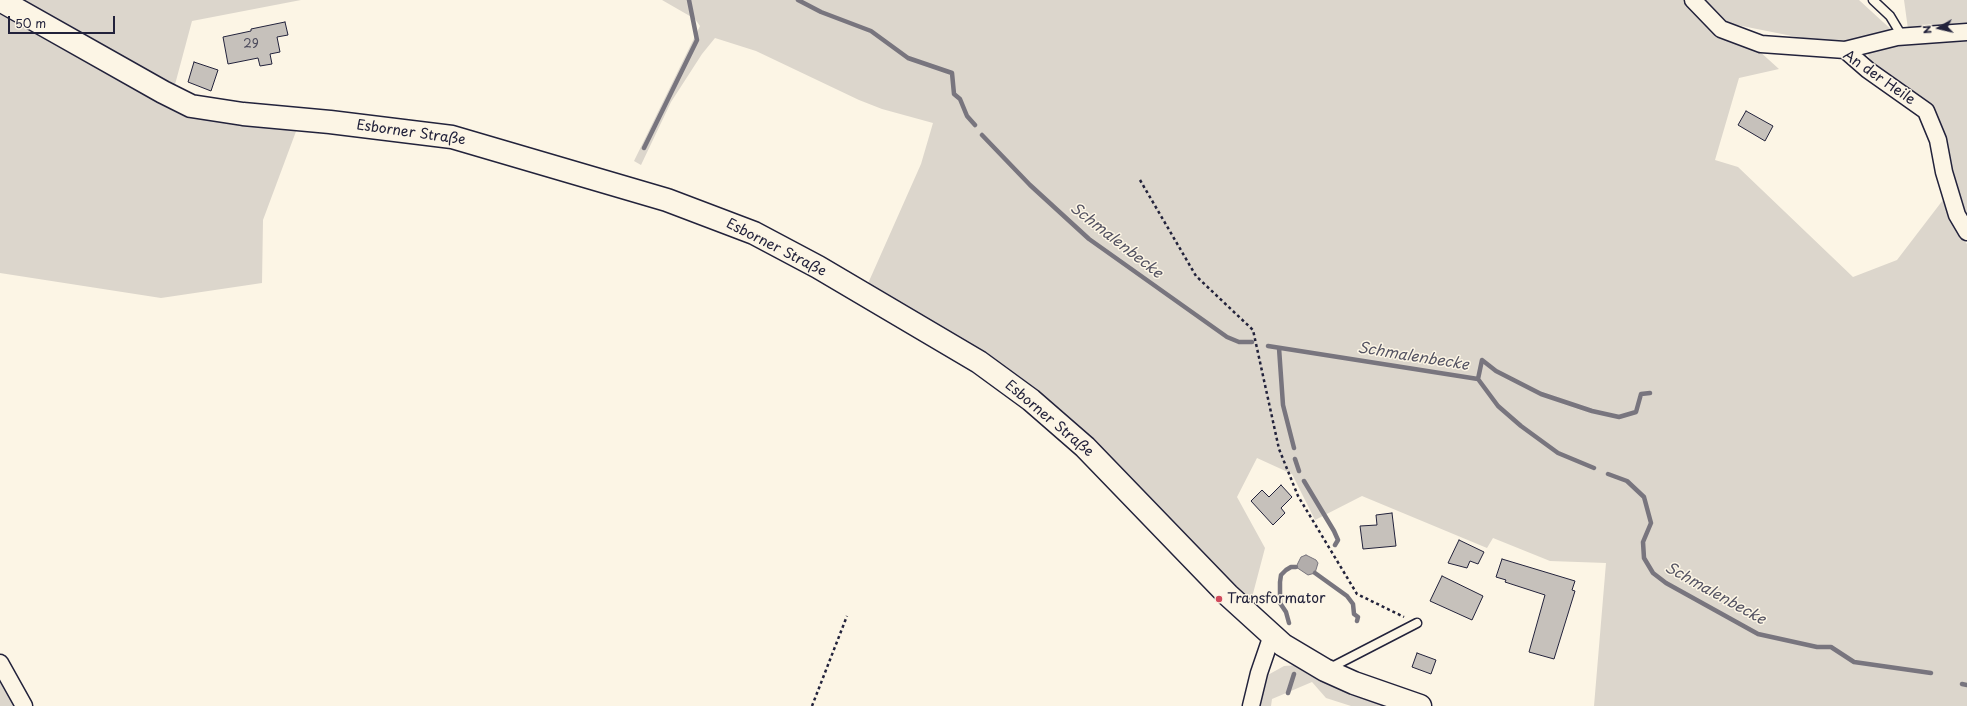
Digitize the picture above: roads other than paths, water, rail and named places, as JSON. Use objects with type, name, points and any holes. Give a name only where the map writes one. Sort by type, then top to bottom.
[{"type":"main road","name":"Esborner Straße","points":[[0,0],[163,92],[191,106],[243,114],[330,122],[452,137],[668,200],[754,233],[818,267],[979,362],[1031,400],[1085,447],[1228,595],[1283,645],[1325,670],[1354,684],[1420,706]]},
{"type":"street","name":"An der Heile","points":[[1693,0],[1721,29],[1761,44],[1845,50],[1868,70],[1926,111],[1938,140],[1944,172],[1957,215],[1967,232]]},
{"type":"street","points":[[1845,50],[1902,36],[1967,32]]},
{"type":"street","points":[[1250,706],[1272,635]]},
{"type":"street","points":[[0,663],[24,706]]},
{"type":"lane","points":[[1873,0],[1890,16],[1902,36]]},
{"type":"lane","points":[[1325,670],[1417,623]]},
{"type":"waterway","points":[[644,148],[697,40],[689,0]]},
{"type":"waterway","name":"Schmalenbecke","points":[[798,0],[821,12],[871,31],[908,58],[952,73],[954,94],[960,99],[967,116],[975,125]]},
{"type":"waterway","name":"Schmalenbecke","points":[[982,135],[1030,185],[1089,239],[1227,337],[1239,342],[1252,342]]},
{"type":"waterway","name":"Schmalenbecke","points":[[1268,346],[1478,379],[1498,406],[1521,426],[1558,453],[1594,468]]},
{"type":"waterway","points":[[1279,348],[1283,405],[1294,448]]},
{"type":"waterway","points":[[1478,379],[1482,360],[1496,371],[1541,394],[1592,411],[1619,417],[1636,412],[1641,394],[1650,393]]},
{"type":"waterway","points":[[1295,459],[1299,471]]},
{"type":"waterway","name":"Schmalenbecke","points":[[1608,474],[1627,481],[1644,497],[1651,523],[1643,542],[1644,558],[1653,573],[1666,583],[1758,634],[1817,647],[1831,647],[1854,662],[1931,673]]},
{"type":"waterway","points":[[1304,481],[1334,531],[1338,540],[1335,545]]},
{"type":"waterway","points":[[1289,623],[1286,612],[1280,603],[1280,582],[1281,575],[1286,570],[1291,567],[1296,567]]},
{"type":"waterway","points":[[1315,573],[1347,596],[1353,604],[1354,614],[1358,617],[1357,621]]},
{"type":"waterway","points":[[1288,693],[1294,674]]},
{"type":"waterway","name":"Schmalenbecke","points":[[1962,684],[1967,685]]},
{"type":"place","name":"Transformator","points":[[1219,599]]}]
